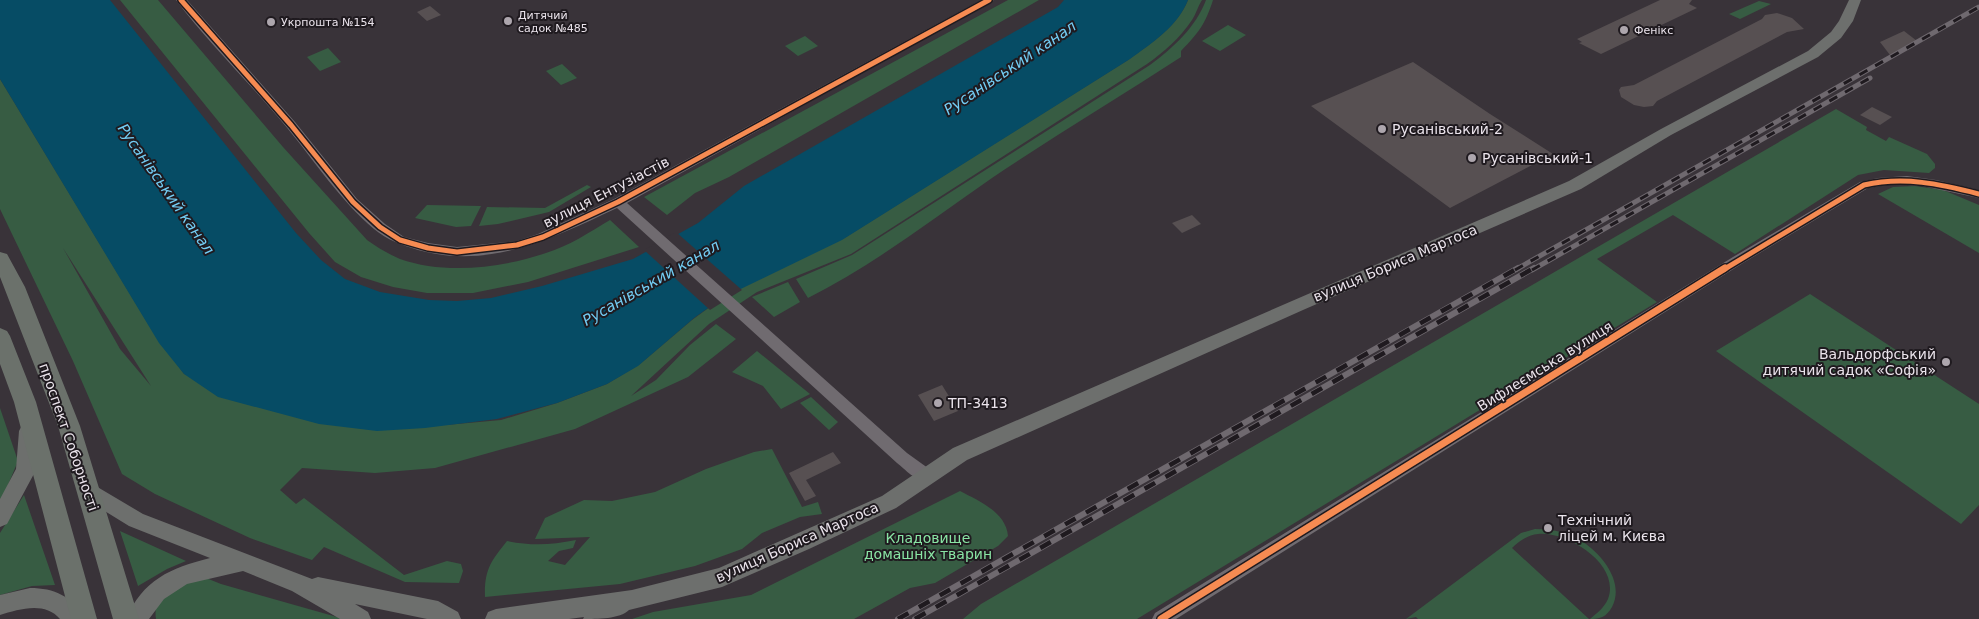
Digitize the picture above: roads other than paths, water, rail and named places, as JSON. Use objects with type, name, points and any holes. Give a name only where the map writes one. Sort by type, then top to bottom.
[{"type":"highway","name":"проспект Соборності","points":[[0,259],[15,287],[61,408],[89,491],[126,619]]},
{"type":"highway","points":[[0,336],[30,420],[84,619]]},
{"type":"main road","name":"вулиця Бориса Мартоса","points":[[496,619],[632,600],[714,579],[757,562],[889,502],[960,454],[1297,304],[1576,185],[1666,132],[1813,54],[1836,34],[1846,21],[1855,0]]},
{"type":"main road","points":[[0,518],[26,470],[30,420]]},
{"type":"main road","points":[[89,491],[136,520],[300,584],[360,619]]},
{"type":"main road","points":[[137,619],[152,593],[172,579],[200,570],[242,562]]},
{"type":"main road","points":[[300,584],[438,611],[450,619]]},
{"type":"main road","points":[[0,604],[20,598],[42,597],[52,600],[69,613],[72,619]]},
{"type":"main road","name":"вулиця Бориса Мартоса","points":[[594,619],[632,600]]},
{"type":"street","name":"вулиця Ентузіастів","points":[[181,0],[290,125],[352,202],[380,227],[400,240],[428,248],[457,252],[518,245],[543,238],[618,202],[990,0]]},
{"type":"street","name":"Вифлеємська вулиця","points":[[1161,619],[1738,260],[1864,185],[1878,181],[1904,180],[1955,187],[1979,194]]},
{"type":"street","name":"вулиця Ентузіастів","points":[[618,202],[902,458],[926,476]]},
{"type":"water","name":"Русанівський канал","points":[[0,0],[110,0],[296,233],[321,260],[345,279],[380,292],[429,300],[457,301],[491,298],[542,286],[633,259],[698,223],[744,186],[1058,7],[1064,0],[1188,0],[1184,9],[1171,26],[1130,59],[842,240],[722,298],[694,318],[638,366],[607,384],[557,403],[497,419],[425,428],[377,431],[319,424],[218,397],[184,374],[159,343],[0,79]]},
{"type":"railway","points":[[1515,270],[1979,7]]},
{"type":"railway","points":[[1532,270],[1870,78]]},
{"type":"railway","points":[[898,619],[1518,268]]},
{"type":"railway","points":[[915,619],[1534,268]]},
{"type":"place","name":"Дитячий садок №485","points":[[508,21]]},
{"type":"place","name":"Укрпошта №154","points":[[271,22]]},
{"type":"place","name":"Фенікс","points":[[1624,30]]},
{"type":"place","name":"Русанівський-2","points":[[1382,129]]},
{"type":"place","name":"Русанівський-1","points":[[1472,158]]},
{"type":"place","name":"Вальдорфський дитячий садок «Софія»","points":[[1946,362]]},
{"type":"place","name":"ТП-3413","points":[[938,403]]},
{"type":"place","name":"Технічний ліцей м. Києва","points":[[1548,528]]},
{"type":"park label","name":"Кладовище домашніх тварин","points":[[928,546]]}]
